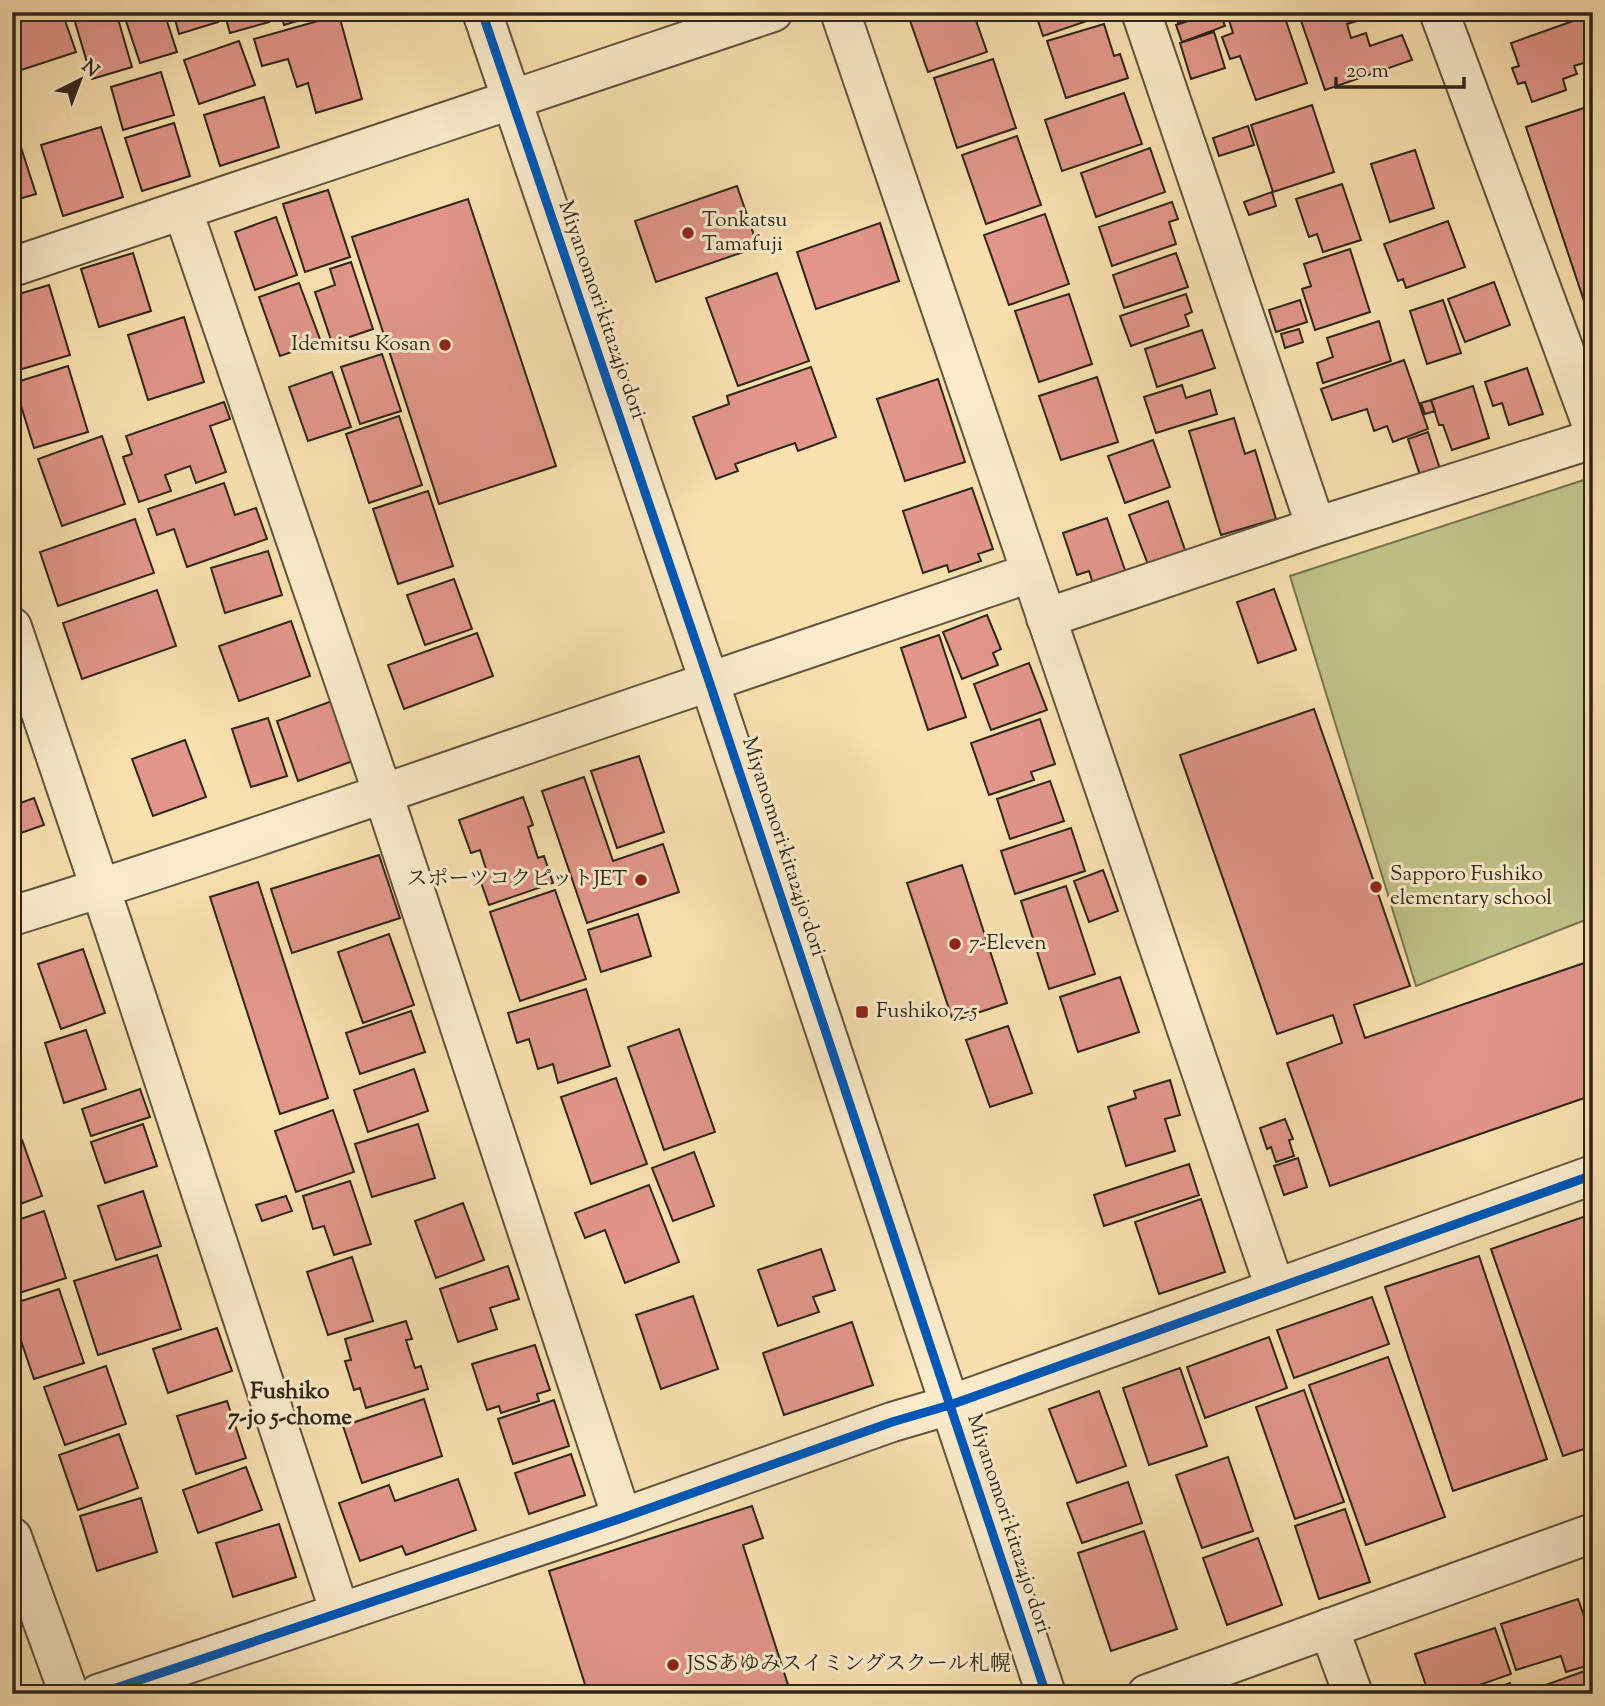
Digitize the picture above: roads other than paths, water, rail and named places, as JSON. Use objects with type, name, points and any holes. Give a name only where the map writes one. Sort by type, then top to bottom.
[{"type":"street","name":"Miyanomori kita24jo dori","points":[[482,12],[709,681],[1046,1694]]},
{"type":"street","points":[[12,267],[773,12]]},
{"type":"street","points":[[840,12],[1275,1288]]},
{"type":"street","points":[[1141,12],[1316,527]]},
{"type":"street","points":[[1439,12],[1593,428]]},
{"type":"street","points":[[183,211],[383,794],[622,1518]]},
{"type":"street","points":[[1046,618],[1316,527],[1593,439]]},
{"type":"street","points":[[12,916],[101,889],[383,794],[1030,573]]},
{"type":"street","points":[[12,627],[340,1613]]},
{"type":"street","points":[[98,1694],[622,1518],[892,1422],[950,1405],[1593,1175]]},
{"type":"street","points":[[1147,1694],[1593,1533]]},
{"type":"street","points":[[12,1537],[69,1694]]},
{"type":"street","points":[[1329,1628],[1353,1694]]},
{"type":"place","name":"Tonkatsu Tamafuji","points":[[688,233]]},
{"type":"place","name":"Idemitsu Kosan","points":[[445,345]]},
{"type":"place","name":"スポーツコクピットJET","points":[[641,880]]},
{"type":"place","name":"Sapporo Fushiko elementary school","points":[[1376,887]]},
{"type":"place","name":"7-Eleven","points":[[955,944]]},
{"type":"place","name":"Fushiko 7-5","points":[[862,1012]]},
{"type":"place","name":"JSSあゆみスイミングスクール札幌","points":[[673,1665]]},
{"type":"district","name":"Fushiko 7-jo 5-chome","points":[[290,1405]]}]
